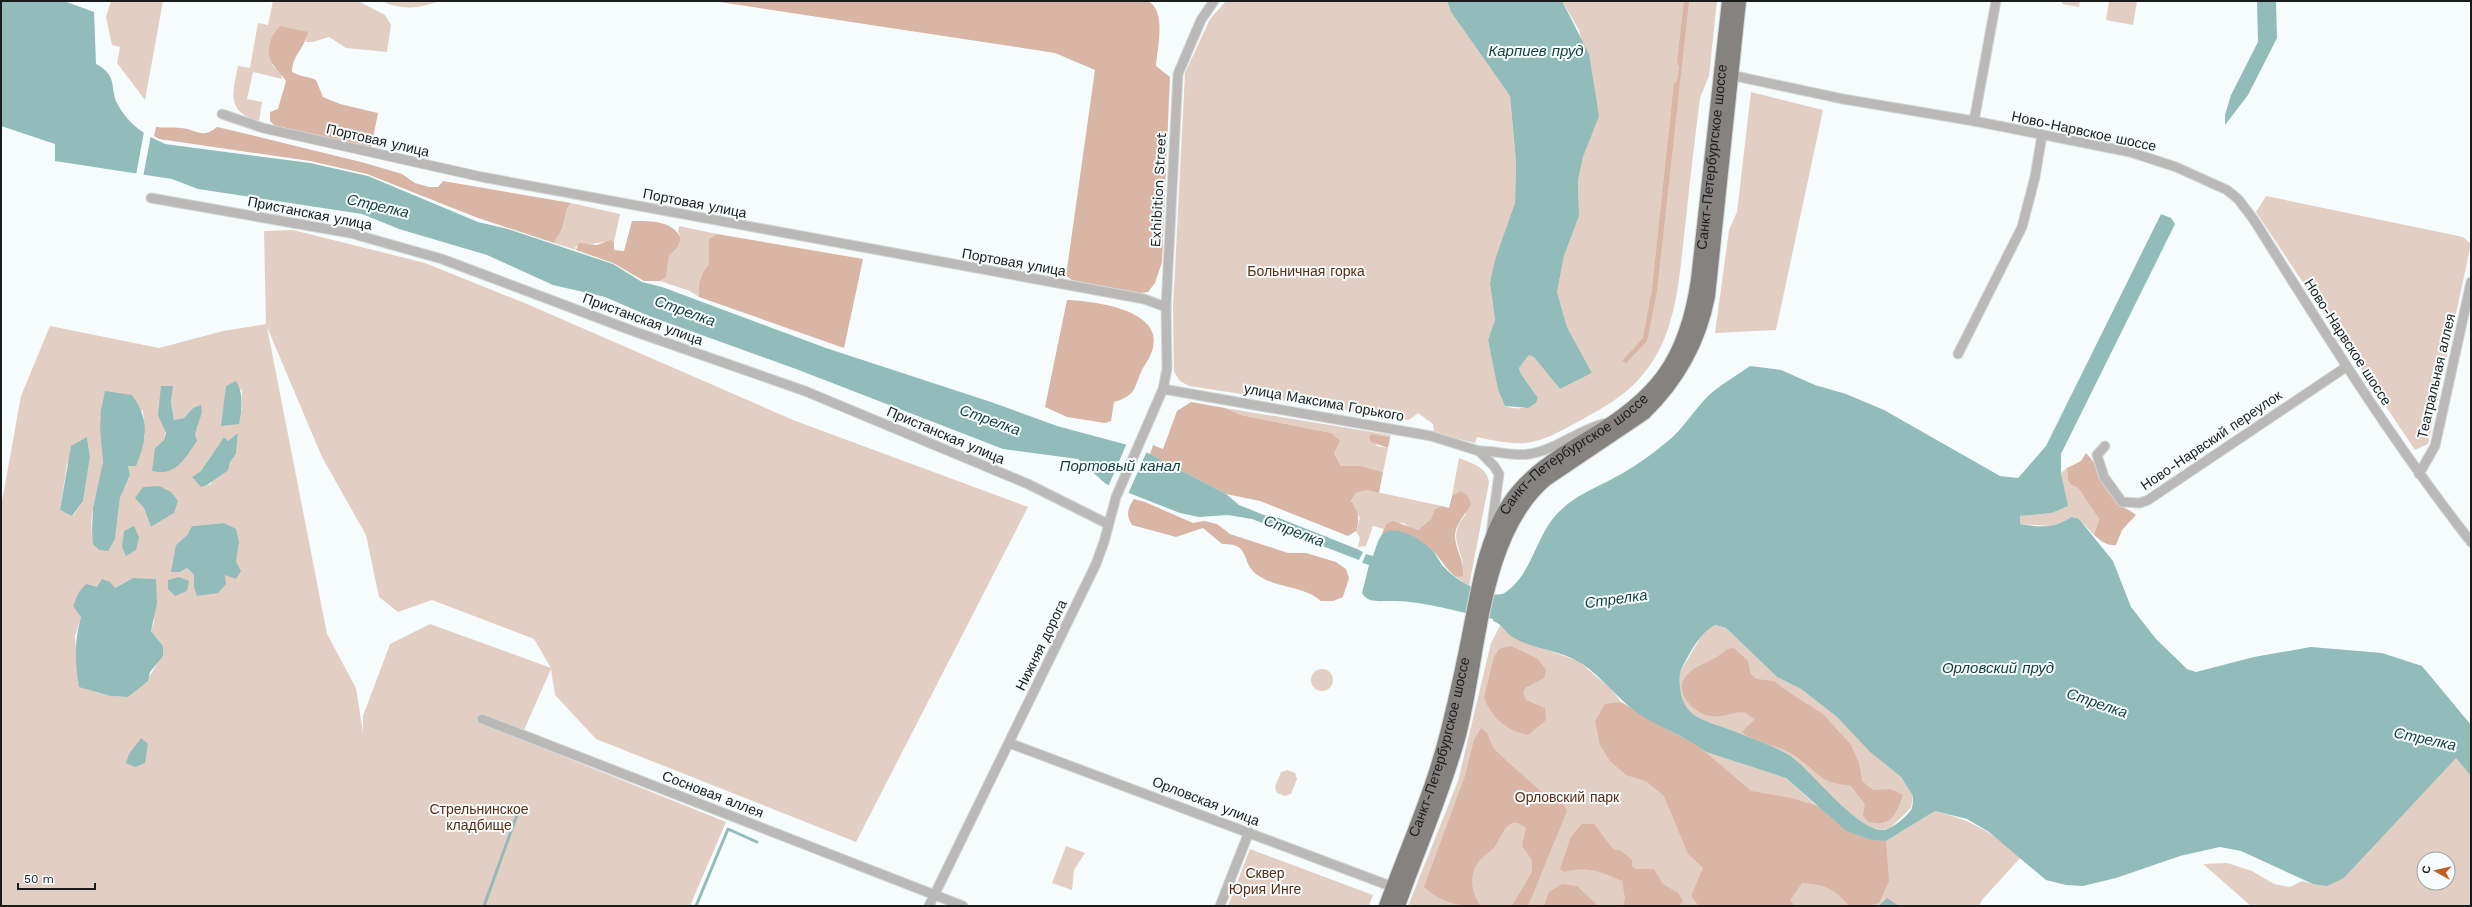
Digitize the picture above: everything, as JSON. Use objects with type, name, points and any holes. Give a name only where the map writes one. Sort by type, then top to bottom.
[{"type":"main road","name":"Санкт-Петербургское шоссе","points":[[1486,578],[1506,532],[1532,492],[1560,469],[1644,413],[1669,386],[1693,347],[1708,296],[1726,74],[1729,1]]},
{"type":"main road","name":"Санкт-Петербургское шоссе","points":[[1386,906],[1435,774],[1476,626],[1486,578],[1490,542],[1510,501],[1523,485],[1552,461],[1616,421],[1654,389],[1667,373],[1677,356],[1690,322],[1698,280],[1726,74],[1739,1]]},
{"type":"main road","name":"Санкт-Петербургское шоссе","points":[[1398,906],[1448,771],[1462,720],[1476,626]]},
{"type":"street","name":"Exhibition Street","points":[[1162,389],[1167,369],[1166,307],[1178,74],[1201,20],[1214,1]]},
{"type":"street","points":[[1974,121],[1996,1]]},
{"type":"street","name":"Ново-Нарвское шоссе","points":[[1726,74],[1844,99],[1974,121],[2130,152],[2176,167],[2227,190],[2238,199],[2254,220],[2346,367],[2419,474],[2471,542]]},
{"type":"street","name":"Портовая улица","points":[[222,114],[263,128],[482,177],[1144,299],[1166,307]]},
{"type":"street","points":[[1958,354],[2022,227],[2035,176],[2042,135]]},
{"type":"street","name":"Пристанская улица","points":[[151,198],[350,233],[442,259],[633,331],[805,391],[1028,484],[1108,524]]},
{"type":"street","name":"Театральная аллея","points":[[2419,474],[2435,446],[2471,282]]},
{"type":"street","name":"Ново-Нарвский переулок","points":[[2105,446],[2097,455],[2104,478],[2122,502],[2140,503],[2148,500],[2346,367]]},
{"type":"street","name":"Нижняя дорога","points":[[928,906],[1096,564],[1104,542],[1116,497],[1162,389]]},
{"type":"street","name":"улица Максима Горького","points":[[1162,389],[1412,431],[1479,452]]},
{"type":"street","points":[[1479,452],[1529,454],[1556,444],[1591,426],[1616,421]]},
{"type":"street","points":[[1479,452],[1494,466],[1499,474],[1490,542]]},
{"type":"street","name":"Сосновая аллея","points":[[482,719],[963,906]]},
{"type":"street","name":"Орловская улица","points":[[1009,743],[1393,887]]},
{"type":"street","points":[[1220,906],[1248,832]]},
{"type":"green space","points":[[111,1],[163,1],[145,100],[117,63],[120,47],[112,45],[106,17]]},
{"type":"green space","points":[[273,1],[358,1],[385,15],[391,25],[387,52],[346,48],[329,37],[313,42],[306,42],[307,32],[272,65],[281,74],[282,79],[253,72],[247,99],[262,102],[259,121],[248,117],[236,107],[234,100],[233,93],[238,66],[250,68],[258,23],[268,25]]},
{"type":"green space","points":[[381,1],[441,1],[418,7],[404,7]]},
{"type":"green space","name":"Больничная горка","points":[[1226,1],[1447,1],[1451,12],[1510,96],[1516,162],[1515,203],[1490,283],[1495,320],[1488,340],[1498,390],[1505,406],[1525,408],[1536,403],[1538,398],[1521,374],[1519,368],[1529,355],[1534,356],[1560,389],[1592,373],[1567,327],[1557,292],[1564,256],[1579,216],[1578,181],[1583,157],[1598,116],[1579,30],[1562,1],[1717,1],[1709,76],[1700,98],[1679,282],[1675,303],[1670,324],[1662,343],[1652,362],[1639,379],[1606,406],[1583,419],[1543,439],[1522,443],[1509,443],[1477,437],[1475,443],[1434,433],[1433,424],[1418,413],[1409,420],[1189,386],[1180,381],[1174,372],[1173,308],[1185,73],[1210,19]]},
{"type":"green space","points":[[2063,1],[2080,1],[2079,7],[2062,4]]},
{"type":"green space","points":[[2109,1],[2137,1],[2133,25],[2106,20]]},
{"type":"green space","points":[[1751,92],[1823,110],[1776,330],[1715,333],[1729,230],[1737,212]]},
{"type":"green space","points":[[2266,196],[2463,237],[2471,244],[2428,444],[2415,450],[2256,212]]},
{"type":"green space","points":[[571,203],[620,214],[614,242],[578,246],[575,247],[576,250],[554,243],[562,229],[567,209]]},
{"type":"green space","points":[[679,226],[717,234],[709,239],[709,264],[700,279],[699,297],[690,291],[660,281],[666,276],[669,256],[678,247],[681,238],[678,231]]},
{"type":"green space","name":"Стрельнинское кладбище","points":[[293,230],[425,263],[527,304],[793,420],[1028,507],[856,842],[596,739],[555,695],[551,669],[520,739],[726,822],[690,906],[1,906],[1,507],[21,396],[50,326],[159,348],[223,331],[266,324],[264,231]],"holes":[[[267,327],[322,457],[366,535],[379,597],[398,612],[432,600],[534,639],[551,668],[430,624],[390,644],[363,716],[363,733],[356,688],[327,634]],[[173,386],[171,402],[174,420],[184,418],[193,408],[198,426],[194,434],[155,448],[164,440]],[[226,386],[242,390],[242,411],[225,399]],[[143,410],[145,437],[128,466],[130,475],[120,498],[115,539],[99,550],[94,541],[92,519],[103,456],[103,446]],[[238,433],[236,454],[230,462],[228,471],[216,476],[210,485],[192,477],[201,471],[224,437],[228,441]],[[87,437],[90,457],[83,501],[73,516],[60,510],[67,464]],[[144,508],[174,513],[151,527]],[[224,523],[237,554],[232,576],[225,575],[194,587],[194,575],[187,568],[180,572],[176,545],[187,535],[192,526]],[[133,578],[155,579],[154,621],[151,631],[163,646],[150,675],[141,686],[128,697],[110,696],[95,692],[76,651],[75,636],[81,617],[115,588]]]},
{"type":"green space","points":[[1225,408],[1391,435],[1390,437],[1372,434],[1377,446],[1388,448],[1383,472],[1361,466],[1341,466],[1334,453],[1331,433],[1241,415]]},
{"type":"green space","points":[[1459,458],[1482,469],[1488,477],[1489,482],[1469,586],[1456,577],[1463,575],[1462,559],[1456,538],[1460,523],[1466,514],[1452,496]]},
{"type":"green space","points":[[2067,468],[2068,481],[2071,485],[2078,488],[2099,519],[2094,535],[2079,519],[2050,526],[2020,524],[2020,516],[2052,513],[2067,506],[2061,473]]},
{"type":"green space","points":[[1367,490],[1442,506],[1435,509],[1431,519],[1418,530],[1412,529],[1403,523],[1386,524],[1384,529],[1373,526],[1366,546],[1358,547],[1360,538],[1356,531],[1360,518],[1351,502],[1356,493]]},
{"type":"green space","name":"Орловский парк","points":[[1501,624],[1514,638],[1578,661],[1611,689],[1621,702],[1706,752],[1786,778],[1832,820],[1886,841],[1935,811],[1961,819],[1981,828],[2000,840],[2021,857],[1982,900],[1979,906],[1408,906],[1458,781],[1491,643]]},
{"type":"green space","points":[[1715,625],[1726,628],[1777,677],[1801,689],[1837,717],[1870,752],[1901,777],[1913,796],[1911,808],[1890,828],[1883,830],[1867,827],[1854,818],[1791,757],[1732,731],[1707,724],[1689,711],[1680,698],[1679,674],[1705,630]]},
{"type":"green space","points":[[1318,669],[1326,669],[1333,676],[1333,684],[1326,691],[1318,691],[1311,684],[1311,676]]},
{"type":"green space","points":[[2456,757],[2471,776],[2471,906],[2251,906],[2203,864],[2227,863],[2252,871],[2274,884],[2290,887],[2302,881],[2313,884],[2344,878]]},
{"type":"green space","points":[[1287,770],[1295,773],[1297,779],[1291,794],[1285,796],[1277,793],[1275,787],[1281,772]]},
{"type":"green space","points":[[1066,846],[1085,853],[1074,870],[1072,890],[1052,883]]},
{"type":"green space","name":"Сквер Юрия Инге","points":[[1250,849],[1373,895],[1369,906],[1228,906]]},
{"type":"shaded area","points":[[713,1],[1148,1],[1154,6],[1159,21],[1160,30],[1156,66],[1170,77],[1162,262],[1155,283],[1148,292],[1133,294],[1072,280],[1066,276],[1095,70],[1055,53]]},
{"type":"shaded area","points":[[1684,1],[1689,1],[1657,291],[1647,341],[1626,363],[1622,361],[1643,338],[1652,290],[1674,83],[1677,81],[1679,67],[1677,62]]},
{"type":"shaded area","points":[[280,26],[308,32],[294,61],[292,72],[316,80],[323,97],[340,104],[378,113],[371,148],[275,126],[270,121],[270,112],[278,109],[286,81],[274,66],[269,56],[271,40],[276,30]]},
{"type":"shaded area","points":[[156,127],[181,128],[199,133],[207,133],[217,127],[365,163],[402,174],[415,183],[429,187],[438,187],[443,181],[571,203],[567,209],[562,229],[554,243],[478,218],[367,174],[310,161],[159,139],[154,136]]},
{"type":"shaded area","points":[[632,221],[653,222],[666,225],[677,232],[681,238],[678,247],[669,256],[666,277],[660,281],[644,281],[613,263],[576,250],[579,243],[597,245],[611,240],[614,242],[614,250],[624,251]]},
{"type":"shaded area","points":[[717,234],[863,259],[844,348],[699,297],[700,279],[709,264],[709,239]]},
{"type":"shaded area","points":[[1067,300],[1092,302],[1123,310],[1137,316],[1147,324],[1153,335],[1152,351],[1135,387],[1131,394],[1127,397],[1114,402],[1111,421],[1105,423],[1067,417],[1045,407]]},
{"type":"shaded area","points":[[1191,402],[1225,408],[1241,415],[1331,433],[1340,441],[1334,453],[1341,466],[1361,466],[1383,472],[1379,493],[1367,490],[1356,493],[1351,501],[1358,516],[1356,531],[1348,536],[1260,501],[1226,494],[1150,454],[1153,445],[1163,449],[1177,411]]},
{"type":"shaded area","points":[[1372,434],[1390,437],[1388,448],[1371,442],[1369,437]]},
{"type":"shaded area","points":[[2086,453],[2094,463],[2106,488],[2114,499],[2136,515],[2122,530],[2116,545],[2106,544],[2094,535],[2099,519],[2078,488],[2071,485],[2068,481],[2067,468],[2081,461]]},
{"type":"shaded area","points":[[1461,491],[1468,496],[1471,504],[1459,523],[1455,535],[1455,540],[1463,565],[1463,576],[1456,577],[1449,571],[1432,550],[1408,534],[1393,531],[1387,532],[1381,536],[1386,524],[1393,521],[1418,530],[1431,519],[1435,509],[1442,506],[1449,508],[1452,496]]},
{"type":"shaded area","points":[[1134,499],[1145,502],[1193,523],[1204,521],[1217,524],[1230,534],[1288,553],[1306,553],[1336,562],[1346,569],[1349,578],[1343,597],[1333,601],[1321,601],[1306,592],[1264,579],[1251,569],[1242,550],[1231,545],[1222,544],[1203,528],[1176,537],[1132,525],[1128,512]]},
{"type":"shaded area","points":[[1511,646],[1538,659],[1546,670],[1544,678],[1525,688],[1523,693],[1526,700],[1545,708],[1546,720],[1528,735],[1513,730],[1501,722],[1491,712],[1484,698],[1494,657],[1499,649]]},
{"type":"shaded area","points":[[1734,648],[1748,661],[1750,673],[1756,679],[1774,681],[1823,714],[1851,745],[1859,763],[1862,781],[1873,790],[1890,789],[1903,795],[1895,814],[1891,818],[1882,823],[1867,821],[1863,815],[1865,804],[1850,785],[1840,784],[1825,779],[1789,752],[1755,740],[1742,732],[1755,719],[1747,714],[1741,712],[1722,716],[1710,716],[1698,711],[1687,701],[1682,689],[1686,676],[1727,649]]},
{"type":"shaded area","points":[[1621,702],[1658,725],[1696,744],[1751,791],[1791,798],[1818,806],[1846,831],[1872,840],[1886,841],[1889,881],[1879,903],[1868,906],[1849,906],[1839,895],[1828,888],[1802,883],[1790,900],[1795,906],[1699,906],[1691,896],[1703,868],[1688,854],[1664,796],[1646,781],[1626,775],[1610,761],[1600,745],[1595,721],[1605,704]]},
{"type":"shaded area","points":[[1481,728],[1487,733],[1494,749],[1552,801],[1562,803],[1567,811],[1528,906],[1512,906],[1532,872],[1532,860],[1522,846],[1526,828],[1514,823],[1510,824],[1506,828],[1494,848],[1480,860],[1476,866],[1472,877],[1472,883],[1480,906],[1457,904],[1444,900],[1437,897],[1424,887],[1465,776],[1474,740]]},
{"type":"shaded area","points":[[1582,824],[1594,824],[1613,849],[1621,851],[1632,860],[1632,867],[1636,869],[1654,869],[1663,884],[1678,893],[1683,901],[1678,906],[1623,906],[1625,898],[1622,881],[1594,870],[1579,869],[1564,872],[1560,869],[1571,837]]},
{"type":"shaded area","points":[[1562,884],[1577,886],[1598,906],[1544,906],[1549,892]]},
{"type":"water","name":"Портовый канал","points":[[1,1],[64,1],[94,12],[96,64],[108,73],[111,78],[115,99],[118,105],[132,124],[138,129],[165,144],[310,163],[368,176],[478,222],[508,229],[613,264],[642,282],[662,287],[826,348],[991,402],[1057,426],[1124,444],[1150,454],[1226,494],[1239,505],[1269,517],[1279,518],[1363,552],[1359,560],[1252,519],[1228,515],[1199,517],[1180,513],[1106,484],[1078,459],[1003,449],[796,369],[649,316],[605,297],[553,285],[487,255],[399,229],[362,214],[198,189],[172,179],[55,161],[55,144],[1,126]]},
{"type":"water","name":"Карпиев пруд","points":[[1447,1],[1562,1],[1589,54],[1599,116],[1583,157],[1578,181],[1579,216],[1564,256],[1557,292],[1567,327],[1592,373],[1560,389],[1534,357],[1529,355],[1519,368],[1521,374],[1538,398],[1536,403],[1528,408],[1505,406],[1498,390],[1488,340],[1495,320],[1490,283],[1495,260],[1515,203],[1516,162],[1510,96],[1451,12]]},
{"type":"water","points":[[2257,1],[2276,1],[2277,38],[2248,95],[2225,125],[2225,115],[2231,95],[2258,42]]},
{"type":"water","name":"Орловский пруд","points":[[2161,214],[2171,218],[2175,224],[2061,454],[2061,473],[2068,506],[2052,513],[2020,516],[2020,524],[2047,526],[2059,524],[2071,517],[2079,519],[2113,561],[2131,607],[2156,639],[2187,669],[2196,672],[2254,657],[2311,647],[2382,653],[2422,666],[2471,725],[2471,776],[2456,758],[2344,878],[2327,886],[2313,884],[2241,851],[2220,847],[2180,856],[2116,878],[2083,886],[2066,885],[2046,880],[1989,832],[1967,819],[1935,811],[1886,841],[1872,840],[1846,831],[1786,778],[1706,752],[1633,710],[1586,666],[1562,654],[1521,642],[1511,636],[1499,624],[1493,621],[1493,619],[1441,607],[1402,601],[1374,601],[1364,596],[1362,593],[1369,565],[1362,563],[1366,554],[1373,556],[1381,536],[1385,532],[1391,531],[1404,532],[1423,542],[1434,552],[1442,565],[1451,574],[1475,589],[1493,594],[1506,592],[1523,574],[1546,529],[1561,510],[1575,499],[1623,473],[1657,450],[1679,431],[1708,396],[1750,366],[1781,370],[1815,385],[1846,394],[1884,410],[2000,476],[2018,478],[2046,446]],"holes":[[[1715,625],[1726,628],[1777,677],[1801,689],[1837,717],[1870,752],[1901,777],[1913,796],[1912,808],[1904,818],[1887,829],[1884,830],[1874,828],[1862,822],[1850,813],[1793,758],[1764,743],[1706,721],[1691,712],[1682,698],[1680,687],[1681,670],[1693,647],[1705,632]]]},
{"type":"water","points":[[236,381],[239,386],[241,396],[239,424],[221,426],[226,386]]},
{"type":"water","points":[[161,386],[173,386],[171,402],[174,420],[184,418],[193,408],[201,405],[202,412],[195,434],[197,441],[184,460],[174,469],[160,472],[152,471],[155,448],[164,440],[166,433],[158,415]]},
{"type":"water","points":[[105,391],[132,395],[142,413],[145,430],[143,447],[136,466],[128,466],[130,475],[120,498],[115,539],[108,551],[99,550],[93,544],[92,531],[93,507],[103,462],[100,428],[101,410]]},
{"type":"water","points":[[238,433],[236,454],[230,462],[228,471],[201,487],[192,477],[201,471],[224,437],[228,441]]},
{"type":"water","points":[[87,437],[90,457],[83,501],[72,516],[60,510],[71,446]]},
{"type":"water","points":[[159,486],[171,492],[178,501],[174,513],[151,527],[144,508],[135,498],[143,487]]},
{"type":"water","points":[[224,523],[236,529],[239,542],[236,562],[241,571],[236,579],[225,575],[226,584],[218,593],[197,596],[194,587],[194,575],[187,568],[180,572],[171,572],[176,545],[187,535],[192,526]]},
{"type":"water","points":[[134,526],[139,537],[136,550],[126,556],[122,547],[124,531]]},
{"type":"water","points":[[179,577],[189,581],[187,591],[175,596],[168,589],[168,580]]},
{"type":"water","points":[[133,578],[156,579],[157,603],[151,631],[163,646],[163,656],[150,672],[148,681],[128,697],[110,696],[79,687],[76,652],[77,634],[81,617],[73,606],[79,592],[86,584],[97,587],[102,579],[110,582],[115,588]]},
{"type":"water","points":[[141,738],[148,744],[145,763],[135,767],[126,763],[129,754]]},
{"type":"water","points":[[1887,898],[1899,906],[1879,906]]},
{"type":"pier","points":[[144,132],[151,135],[143,177],[136,175]]},
{"type":"pier","points":[[1127,443],[1147,451],[1128,494],[1108,487]]},
{"type":"waterway","points":[[484,906],[518,812]]},
{"type":"waterway","points":[[696,906],[728,829],[757,842]]},
{"type":"water label","name":"Стрелка","points":[[378,206]]},
{"type":"water label","name":"Стрелка","points":[[685,311]]},
{"type":"water label","name":"Стрелка","points":[[990,420]]},
{"type":"water label","name":"Стрелка","points":[[1294,531]]},
{"type":"water label","name":"Стрелка","points":[[1616,599]]},
{"type":"water label","name":"Стрелка","points":[[2097,703]]},
{"type":"water label","name":"Стрелка","points":[[2425,739]]}]
